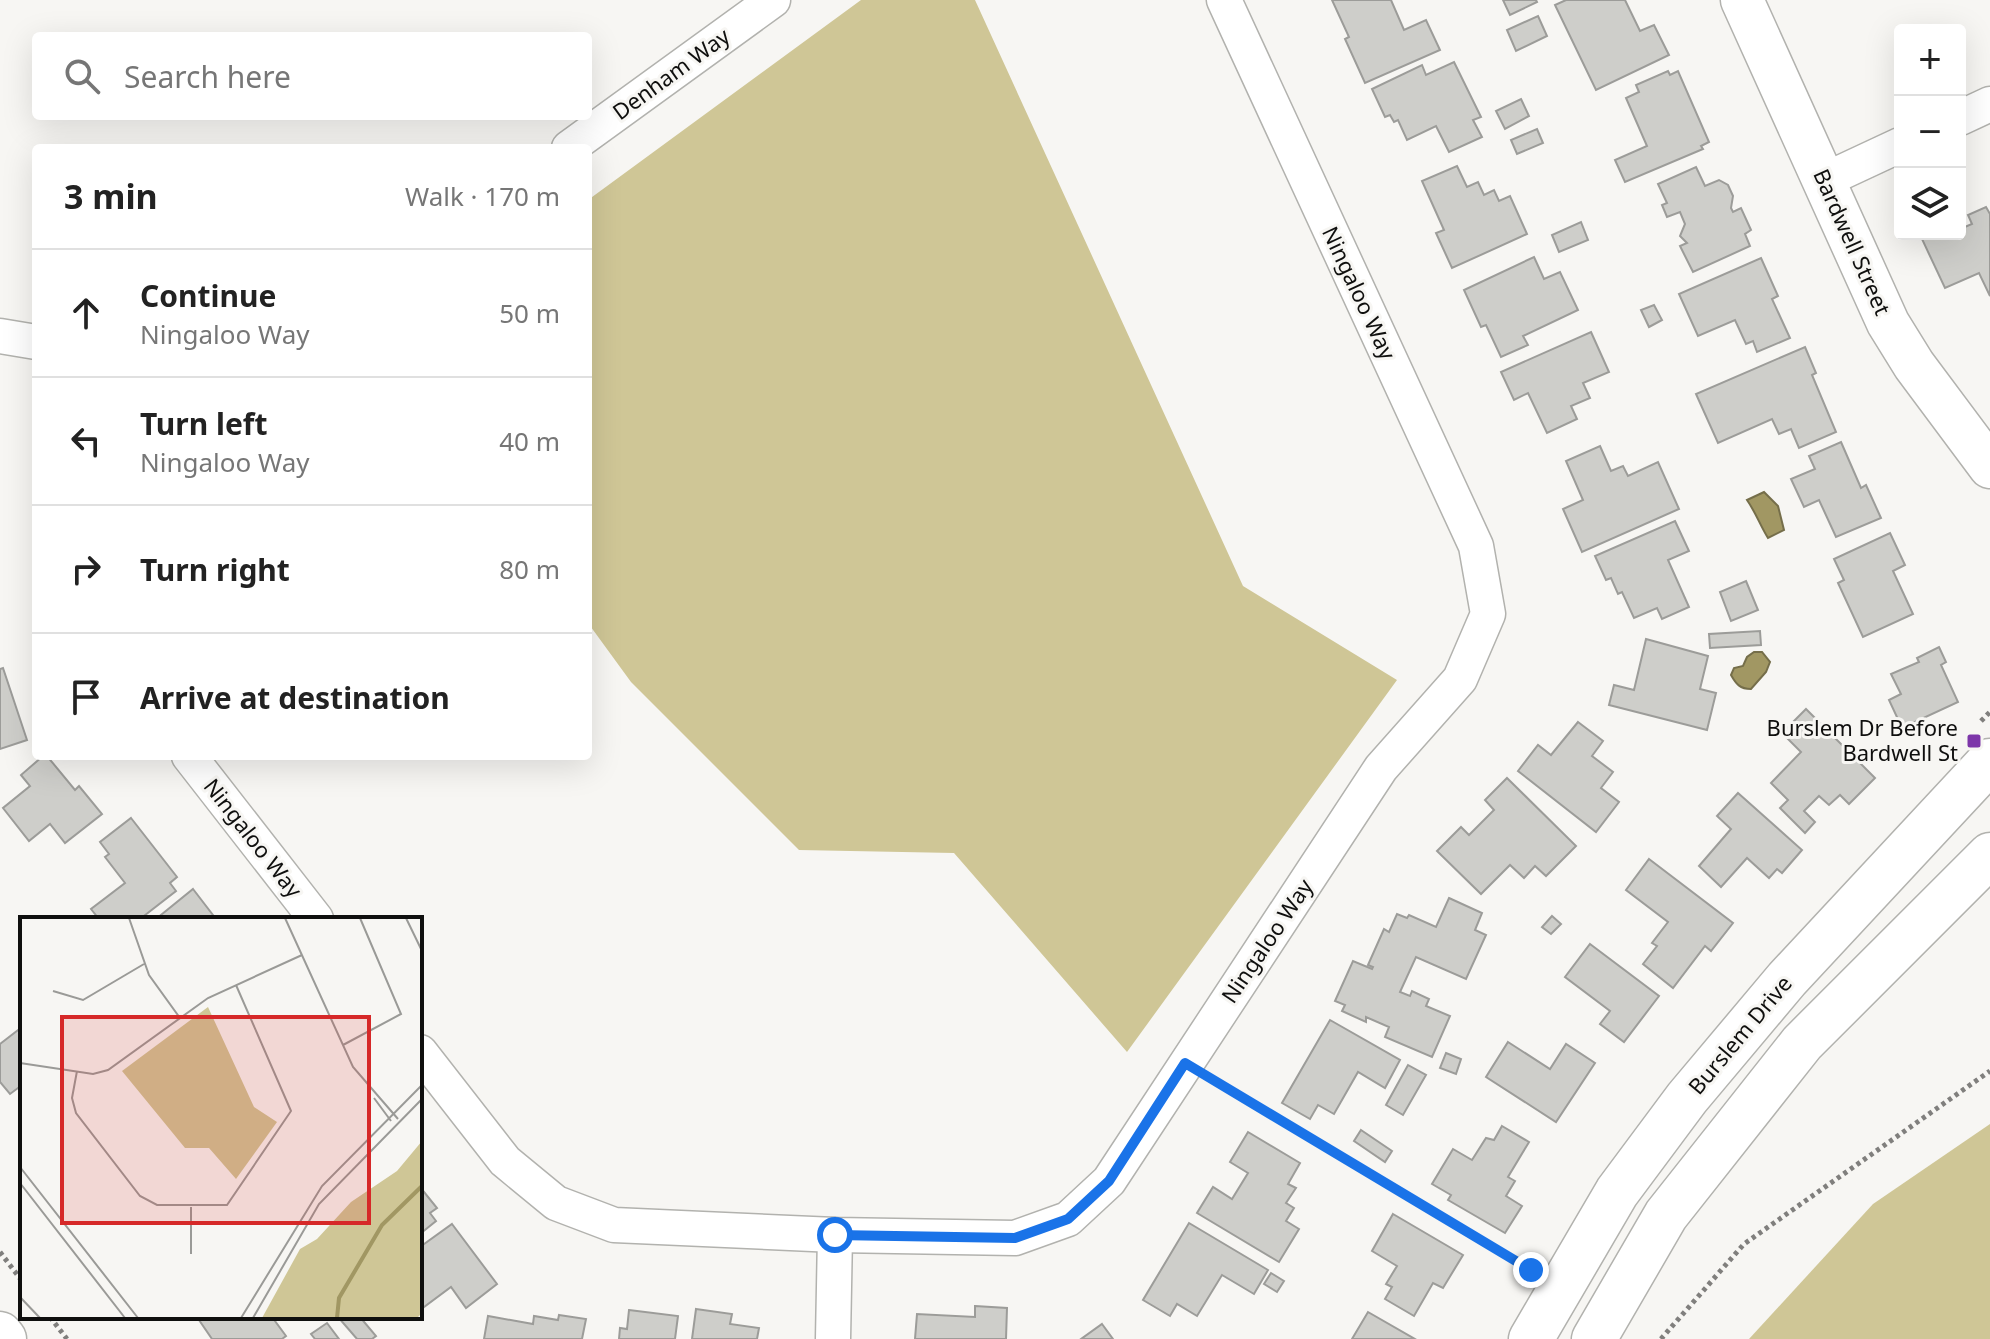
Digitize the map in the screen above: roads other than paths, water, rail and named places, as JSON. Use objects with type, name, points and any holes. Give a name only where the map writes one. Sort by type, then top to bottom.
[{"type":"main road","name":"Burslem Drive","points":[[1531,1339],[1617,1192],[1687,1098],[1787,979],[1990,761]]},
{"type":"main road","points":[[1594,1339],[1666,1215],[1802,1043],[1990,855]]},
{"type":"main road","points":[[0,1334],[4,1339]]},
{"type":"street","name":"Ningaloo Way","points":[[422,1055],[505,1161],[556,1203],[614,1225],[835,1235],[1015,1238],[1068,1219],[1109,1181],[1381,768],[1460,679],[1488,614],[1476,546],[1224,0]]},
{"type":"street","name":"Bardwell Street","points":[[1742,0],[1888,323],[1914,365],[1990,467]]},
{"type":"street","name":"Denham Way","points":[[574,144],[764,3]]},
{"type":"street","points":[[1966,115],[1990,104]]},
{"type":"street","points":[[1825,180],[1894,148]]},
{"type":"street","points":[[0,336],[32,341]]},
{"type":"street","name":"Ningaloo Way","points":[[192,760],[314,917]]},
{"type":"street","points":[[833,1339],[835,1235]]},
{"type":"place","name":"Burslem Dr Before Bardwell St","points":[[1974,741]]}]
